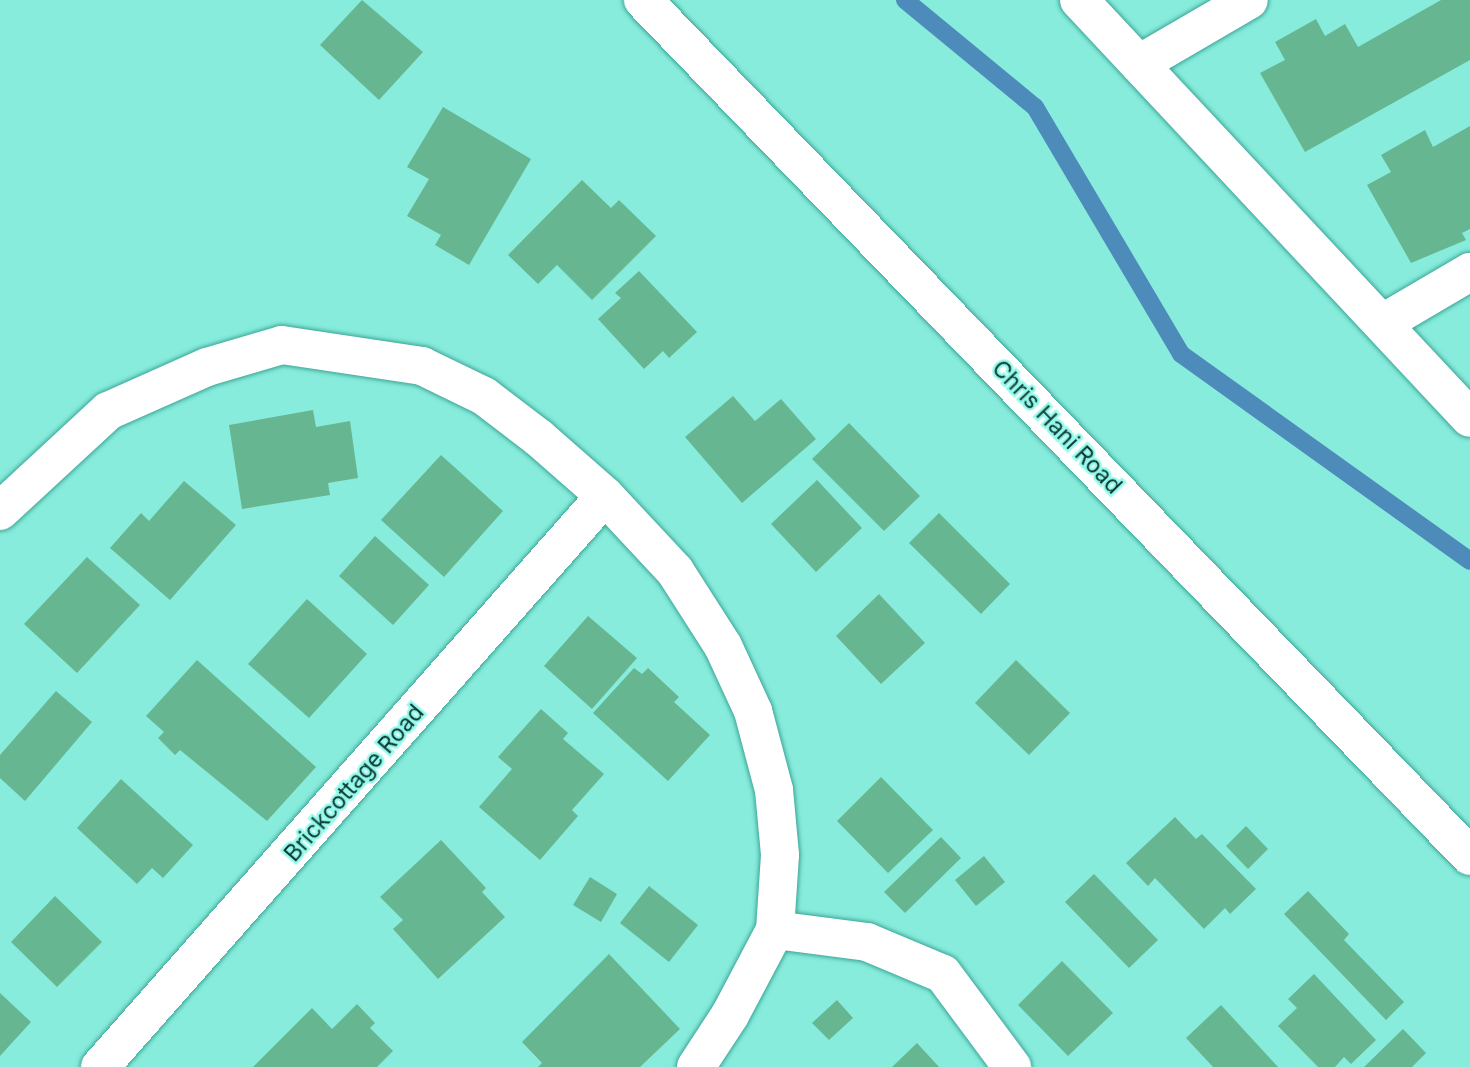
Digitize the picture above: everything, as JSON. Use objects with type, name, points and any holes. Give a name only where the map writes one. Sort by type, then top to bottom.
[{"type":"street","name":"Chris Hani Road","points":[[643,0],[1470,856]]},
{"type":"street","points":[[1079,0],[1470,418]]},
{"type":"street","points":[[1139,64],[1249,0]]},
{"type":"street","points":[[1383,323],[1470,272]]},
{"type":"street","points":[[0,511],[108,411],[208,367],[282,345],[422,366],[484,396],[605,496],[674,571],[723,646],[753,711],[774,790],[780,855],[775,930],[730,1015],[696,1067]]},
{"type":"street","name":"Brickcottage Road","points":[[100,1067],[605,496]]},
{"type":"street","points":[[775,930],[867,943],[943,974],[1012,1067]]},
{"type":"building","points":[[362,0],[423,52],[379,100],[320,45]]},
{"type":"building","points":[[1441,0],[1470,0],[1470,60],[1305,152],[1260,73],[1285,60],[1275,42],[1316,19],[1325,36],[1345,24],[1358,47]]},
{"type":"building","points":[[443,107],[531,159],[469,265],[435,245],[441,235],[407,216],[429,179],[407,167]]},
{"type":"building","points":[[1470,126],[1470,229],[1462,233],[1466,240],[1411,263],[1367,185],[1391,172],[1381,155],[1425,130],[1433,147]]},
{"type":"building","points":[[582,180],[611,208],[619,200],[656,236],[592,300],[557,265],[538,284],[508,255]]},
{"type":"building","points":[[639,271],[697,332],[669,358],[663,351],[644,369],[598,319],[621,298],[615,293]]},
{"type":"building","points":[[733,396],[755,421],[781,399],[816,439],[742,503],[685,437]]},
{"type":"building","points":[[313,410],[316,427],[350,421],[358,478],[328,483],[330,495],[242,509],[229,425]]},
{"type":"building","points":[[849,423],[920,496],[884,531],[812,459]]},
{"type":"building","points":[[441,455],[503,511],[444,577],[381,520]]},
{"type":"building","points":[[817,480],[862,528],[816,572],[771,524]]},
{"type":"building","points":[[184,481],[236,525],[170,600],[110,548],[141,513],[149,521]]},
{"type":"building","points":[[939,513],[1010,584],[981,614],[909,543]]},
{"type":"building","points":[[375,536],[429,585],[393,625],[339,576]]},
{"type":"building","points":[[87,557],[140,605],[77,673],[24,624]]},
{"type":"building","points":[[879,594],[925,643],[881,684],[836,636]]},
{"type":"building","points":[[307,599],[367,654],[309,718],[248,664]]},
{"type":"building","points":[[588,616],[637,658],[592,709],[544,666]]},
{"type":"building","points":[[197,660],[316,767],[267,821],[180,750],[175,755],[158,738],[164,732],[146,716]]},
{"type":"building","points":[[1016,660],[1070,713],[1029,755],[975,703]]},
{"type":"building","points":[[634,668],[642,674],[648,668],[679,697],[674,702],[710,735],[668,781],[593,713]]},
{"type":"building","points":[[56,691],[92,722],[25,801],[0,778],[0,755]]},
{"type":"building","points":[[541,709],[568,733],[563,739],[604,774],[572,810],[578,816],[540,860],[479,807],[512,769],[498,757]]},
{"type":"building","points":[[881,777],[933,830],[888,873],[837,821]]},
{"type":"building","points":[[121,779],[193,845],[163,878],[152,868],[137,884],[77,828]]},
{"type":"building","points":[[1175,817],[1196,839],[1202,834],[1256,889],[1230,914],[1225,908],[1204,929],[1155,878],[1148,886],[1126,863]]},
{"type":"building","points":[[1246,826],[1268,849],[1248,869],[1226,846]]},
{"type":"building","points":[[941,837],[961,858],[905,913],[884,892]]},
{"type":"building","points":[[441,840],[486,888],[482,892],[505,917],[438,979],[393,929],[403,920],[380,897]]},
{"type":"building","points":[[984,856],[1005,882],[976,906],[955,880]]},
{"type":"building","points":[[1094,874],[1158,940],[1129,968],[1065,902]]},
{"type":"building","points":[[590,877],[617,894],[601,922],[573,905]]},
{"type":"building","points":[[649,886],[698,925],[669,962],[620,923]]},
{"type":"building","points":[[1308,891],[1349,934],[1344,940],[1404,1002],[1386,1020],[1284,914]]},
{"type":"building","points":[[55,896],[102,942],[57,987],[11,942]]},
{"type":"building","points":[[609,954],[680,1029],[640,1067],[538,1067],[542,1063],[522,1042]]},
{"type":"building","points":[[1062,961],[1113,1013],[1068,1056],[1018,1005]]},
{"type":"building","points":[[1314,974],[1376,1040],[1351,1064],[1344,1057],[1335,1067],[1318,1067],[1278,1026],[1297,1008],[1288,999]]},
{"type":"building","points":[[0,993],[31,1022],[0,1056]]},
{"type":"building","points":[[837,1000],[853,1018],[829,1040],[812,1023]]},
{"type":"building","points":[[357,1004],[375,1023],[370,1028],[393,1051],[377,1067],[253,1067],[312,1008],[332,1029]]},
{"type":"building","points":[[1221,1005],[1278,1067],[1213,1067],[1186,1038]]},
{"type":"building","points":[[1403,1029],[1426,1053],[1412,1067],[1364,1067]]},
{"type":"building","points":[[917,1043],[939,1067],[892,1067]]},
{"type":"waterway","points":[[905,0],[1035,107],[1181,354],[1470,561]]}]
